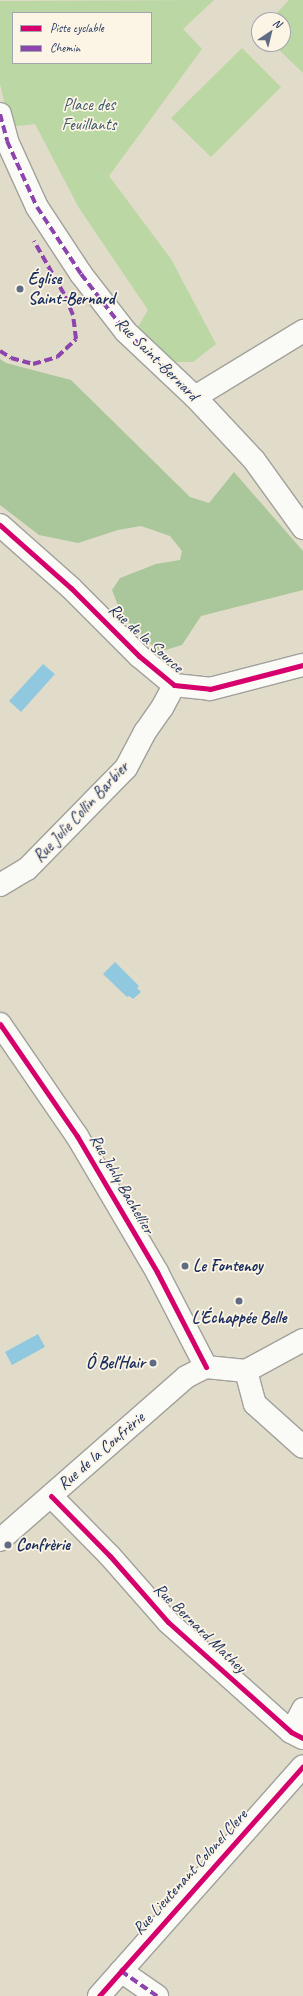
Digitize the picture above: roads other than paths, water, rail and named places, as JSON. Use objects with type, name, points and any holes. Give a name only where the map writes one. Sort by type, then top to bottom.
[{"type":"street","name":"Rue Saint-Bernard","points":[[0,114],[7,142],[36,207],[81,274],[126,332],[195,397],[254,460],[303,528]]},
{"type":"street","points":[[195,397],[303,331]]},
{"type":"street","name":"Rue de la Source","points":[[0,525],[71,588],[139,656],[174,685],[210,689],[303,665]]},
{"type":"street","name":"Rue Julie Collin Barbier","points":[[0,885],[27,869],[126,768],[145,732],[162,708],[174,685]]},
{"type":"street","name":"Rue Jehly Bachellier","points":[[0,1024],[77,1136],[157,1272],[206,1367]]},
{"type":"street","points":[[206,1367],[246,1371],[303,1340]]},
{"type":"street","name":"Rue de la Confrèrie","points":[[0,1540],[186,1377],[206,1367]]},
{"type":"street","points":[[246,1371],[255,1404],[303,1447]]},
{"type":"street","name":"Rue Bernard Mathey","points":[[51,1496],[110,1556],[168,1622],[297,1735]]},
{"type":"street","points":[[297,1735],[303,1709]]},
{"type":"street","name":"Rue Lieutenant Colonel Clere","points":[[99,1996],[303,1766]]},
{"type":"street","points":[[121,1971],[157,1996]]},
{"type":"water","points":[[43,664],[55,674],[21,712],[9,701]]},
{"type":"water","points":[[115,962],[139,986],[137,988],[141,992],[133,999],[129,996],[127,997],[103,974]]},
{"type":"water","points":[[38,1334],[45,1347],[12,1365],[5,1352]]},
{"type":"place","name":"Église Saint-Bernard","points":[[20,289]]},
{"type":"place","name":"Le Fontenoy","points":[[185,1266]]},
{"type":"place","name":"L'Échappée Belle","points":[[239,1301]]},
{"type":"place","name":"Ô Bel'Hair","points":[[153,1363]]},
{"type":"place","name":"Confrèrie","points":[[8,1545]]},
{"type":"park label","name":"Place des Feuillants","points":[[89,115]]}]
